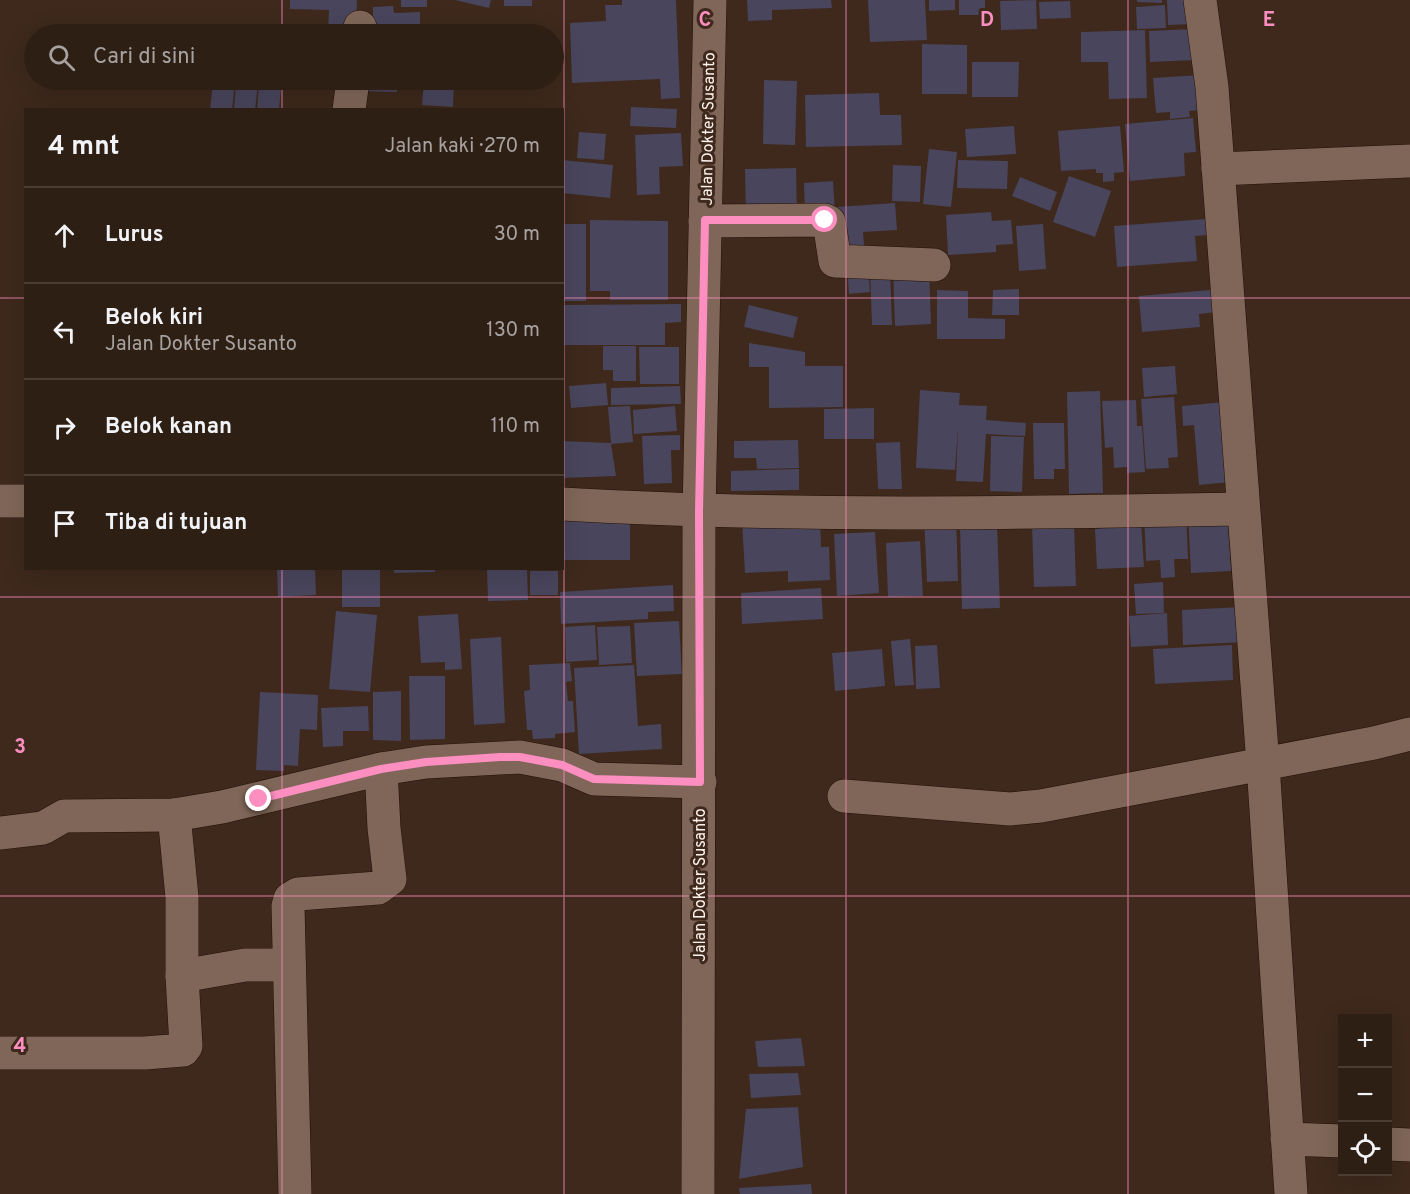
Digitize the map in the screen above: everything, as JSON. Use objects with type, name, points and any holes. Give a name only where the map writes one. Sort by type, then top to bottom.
[{"type":"street","name":"Jalan Dokter Susanto","points":[[698,1194],[699,512],[710,0]]},
{"type":"street","points":[[1200,0],[1212,87],[1263,764],[1291,1194]]},
{"type":"street","points":[[350,108],[352,90]]},
{"type":"street","points":[[1218,169],[1410,161]]},
{"type":"street","points":[[705,220],[825,220],[829,222],[835,261],[934,265]]},
{"type":"street","points":[[0,501],[24,501]]},
{"type":"street","points":[[564,504],[699,512],[970,514],[1243,509]]},
{"type":"street","points":[[844,796],[1010,809],[1074,800],[1374,743],[1410,734]]},
{"type":"street","points":[[0,832],[42,828],[64,816],[174,815],[222,807],[381,769],[426,762],[520,757],[562,765],[594,779],[700,782]]},
{"type":"street","points":[[294,1194],[289,965],[290,899],[310,892],[378,888],[390,879],[384,828],[381,769]]},
{"type":"street","points":[[0,1053],[145,1053],[183,1050],[186,1046],[182,976],[182,897],[174,815]]},
{"type":"street","points":[[182,976],[245,965],[289,965]]},
{"type":"street","points":[[1287,1139],[1338,1141]]},
{"type":"street","points":[[1392,1144],[1410,1145]]},
{"type":"building","points":[[290,0],[357,0],[356,24],[328,24],[329,10],[290,9]]},
{"type":"building","points":[[401,0],[427,0],[427,7],[401,7]]},
{"type":"building","points":[[455,0],[491,0],[489,8]]},
{"type":"building","points":[[504,0],[532,0],[532,6],[504,6]]},
{"type":"building","points":[[622,0],[676,0],[680,98],[661,99],[660,79],[572,83],[570,23],[606,21],[605,5],[622,5]]},
{"type":"building","points":[[747,0],[831,0],[832,8],[772,10],[772,20],[748,21]]},
{"type":"building","points":[[868,0],[925,0],[927,40],[870,42]]},
{"type":"building","points":[[929,0],[955,0],[955,10],[929,11]]},
{"type":"building","points":[[959,0],[985,0],[985,15],[959,15]]},
{"type":"building","points":[[1036,0],[1037,29],[1001,30],[1000,1]]},
{"type":"building","points":[[1137,0],[1162,0],[1162,3],[1137,2]]},
{"type":"building","points":[[1167,0],[1192,0],[1193,24],[1168,25]]},
{"type":"building","points":[[1070,1],[1071,18],[1040,19],[1039,2]]},
{"type":"building","points":[[1165,5],[1166,28],[1137,29],[1136,7]]},
{"type":"building","points":[[393,6],[394,13],[420,12],[420,24],[373,24],[373,7]]},
{"type":"building","points":[[1194,29],[1195,60],[1150,62],[1149,31]]},
{"type":"building","points":[[1145,30],[1147,98],[1109,99],[1108,62],[1081,62],[1081,32]]},
{"type":"building","points":[[922,44],[967,45],[967,94],[922,94]]},
{"type":"building","points":[[972,62],[1019,62],[1018,97],[972,97]]},
{"type":"building","points":[[1200,75],[1203,110],[1189,111],[1190,117],[1170,119],[1170,112],[1156,113],[1153,78]]},
{"type":"building","points":[[764,80],[797,81],[795,145],[763,144]]},
{"type":"building","points":[[212,90],[234,90],[232,108],[210,108]]},
{"type":"building","points":[[235,90],[257,90],[255,108],[234,108]]},
{"type":"building","points":[[259,90],[281,90],[279,108],[257,108]]},
{"type":"building","points":[[397,90],[397,92],[358,91]]},
{"type":"building","points":[[423,90],[454,90],[453,107],[422,105]]},
{"type":"building","points":[[879,93],[880,115],[901,115],[902,145],[806,147],[805,95]]},
{"type":"building","points":[[631,107],[677,109],[676,128],[630,126]]},
{"type":"building","points":[[1193,118],[1196,152],[1184,153],[1185,176],[1130,181],[1125,124]]},
{"type":"building","points":[[1014,126],[1016,154],[967,157],[965,129]]},
{"type":"building","points":[[1120,126],[1124,172],[1114,173],[1114,181],[1103,182],[1103,173],[1096,173],[1096,169],[1061,171],[1058,131]]},
{"type":"building","points":[[579,132],[606,134],[604,160],[577,158]]},
{"type":"building","points":[[681,133],[683,166],[659,167],[660,194],[637,195],[635,135]]},
{"type":"building","points":[[929,149],[957,152],[951,207],[923,204]]},
{"type":"building","points":[[564,160],[613,165],[610,198],[564,193]]},
{"type":"building","points":[[958,160],[1008,161],[1007,189],[957,188]]},
{"type":"building","points":[[893,165],[921,166],[920,202],[892,201]]},
{"type":"building","points":[[796,168],[797,216],[746,218],[745,169]]},
{"type":"building","points":[[1069,176],[1111,191],[1095,237],[1053,222]]},
{"type":"building","points":[[1020,177],[1057,192],[1050,211],[1012,196]]},
{"type":"building","points":[[833,181],[835,215],[805,216],[804,183]]},
{"type":"building","points":[[895,203],[897,230],[863,232],[865,257],[840,258],[837,207]]},
{"type":"building","points":[[991,212],[992,221],[1011,220],[1013,244],[996,245],[996,252],[948,255],[946,215]]},
{"type":"building","points":[[1206,219],[1207,235],[1195,236],[1197,261],[1117,267],[1114,226]]},
{"type":"building","points":[[590,220],[668,221],[668,300],[610,300],[610,291],[590,291]]},
{"type":"building","points":[[564,224],[586,224],[586,301],[564,301]]},
{"type":"building","points":[[1043,224],[1046,269],[1019,271],[1016,226]]},
{"type":"building","points":[[868,264],[870,292],[849,294],[847,266]]},
{"type":"building","points":[[929,267],[931,324],[895,326],[893,268]]},
{"type":"building","points":[[870,268],[890,268],[892,325],[872,325]]},
{"type":"building","points":[[1019,289],[1019,315],[992,315],[993,290]]},
{"type":"building","points":[[1223,289],[1225,311],[1199,314],[1200,327],[1142,332],[1139,296]]},
{"type":"building","points":[[937,290],[968,291],[968,318],[1005,319],[1005,339],[937,339]]},
{"type":"building","points":[[681,304],[681,322],[665,323],[665,345],[564,345],[564,305]]},
{"type":"building","points":[[749,305],[798,317],[793,338],[744,327]]},
{"type":"building","points":[[749,343],[805,352],[805,366],[843,366],[843,407],[769,408],[769,367],[749,367]]},
{"type":"building","points":[[603,346],[636,346],[636,381],[613,381],[613,370],[603,370]]},
{"type":"building","points":[[639,347],[679,347],[679,384],[640,384]]},
{"type":"building","points":[[1175,366],[1177,394],[1144,397],[1142,368]]},
{"type":"building","points":[[606,383],[608,405],[571,408],[569,386]]},
{"type":"building","points":[[680,386],[681,404],[611,405],[611,388]]},
{"type":"building","points":[[920,390],[960,393],[959,405],[987,406],[986,420],[1026,423],[1025,436],[986,434],[983,482],[956,481],[958,427],[955,470],[916,468]]},
{"type":"building","points":[[1100,391],[1103,493],[1069,494],[1067,392]]},
{"type":"building","points":[[1174,397],[1178,457],[1168,458],[1169,468],[1146,469],[1141,399]]},
{"type":"building","points":[[1136,400],[1137,426],[1142,426],[1145,472],[1127,473],[1127,467],[1114,468],[1113,447],[1105,448],[1102,401]]},
{"type":"building","points":[[1224,402],[1231,482],[1199,485],[1194,425],[1183,426],[1182,406]]},
{"type":"building","points":[[630,406],[633,442],[611,444],[616,476],[564,478],[564,441],[611,443],[608,407]]},
{"type":"building","points":[[675,406],[677,431],[634,434],[633,410]]},
{"type":"building","points":[[874,408],[874,439],[824,439],[824,409]]},
{"type":"building","points":[[1033,423],[1064,423],[1065,469],[1054,469],[1054,479],[1034,479]]},
{"type":"building","points":[[680,435],[680,450],[671,450],[672,483],[644,484],[642,436]]},
{"type":"building","points":[[991,436],[1024,437],[1022,492],[990,491]]},
{"type":"building","points":[[798,440],[799,468],[757,469],[756,458],[734,458],[734,441]]},
{"type":"building","points":[[900,442],[902,489],[878,489],[876,443]]},
{"type":"building","points":[[799,469],[799,490],[731,491],[731,471]]},
{"type":"building","points":[[564,508],[630,508],[630,560],[564,560]]},
{"type":"building","points":[[1186,510],[1188,559],[1174,559],[1175,577],[1161,578],[1160,560],[1146,561],[1144,513]]},
{"type":"building","points":[[1227,510],[1231,571],[1191,573],[1188,513]]},
{"type":"building","points":[[956,515],[958,581],[927,582],[924,516]]},
{"type":"building","points":[[1103,517],[1141,521],[1144,567],[1097,569],[1095,529],[1103,528]]},
{"type":"building","points":[[820,519],[821,547],[829,547],[830,580],[788,582],[788,571],[745,573],[742,522]]},
{"type":"building","points":[[1074,524],[1076,586],[1034,587],[1032,525]]},
{"type":"building","points":[[997,525],[1000,608],[962,609],[960,526]]},
{"type":"building","points":[[875,532],[879,593],[837,596],[834,534]]},
{"type":"building","points":[[920,541],[923,596],[888,597],[886,543]]},
{"type":"building","points":[[277,570],[315,570],[316,595],[278,597]]},
{"type":"building","points":[[342,570],[380,570],[380,607],[342,607]]},
{"type":"building","points":[[394,570],[435,570],[435,572],[394,573]]},
{"type":"building","points":[[487,570],[527,570],[528,600],[488,601]]},
{"type":"building","points":[[530,571],[558,571],[558,595],[530,595]]},
{"type":"building","points":[[1163,582],[1164,613],[1136,614],[1134,584]]},
{"type":"building","points":[[673,585],[674,611],[648,612],[648,619],[561,624],[560,592]]},
{"type":"building","points":[[821,588],[823,619],[742,624],[741,593]]},
{"type":"building","points":[[1242,607],[1244,642],[1183,645],[1182,610]]},
{"type":"building","points":[[336,611],[377,615],[370,692],[329,689]]},
{"type":"building","points":[[1167,613],[1168,645],[1131,647],[1129,616]]},
{"type":"building","points":[[458,614],[462,669],[445,670],[445,662],[421,663],[418,616]]},
{"type":"building","points":[[679,621],[682,674],[637,676],[634,623]]},
{"type":"building","points":[[595,625],[597,660],[566,662],[565,627]]},
{"type":"building","points":[[630,626],[632,663],[599,665],[597,627]]},
{"type":"building","points":[[501,637],[505,723],[474,725],[470,639]]},
{"type":"building","points":[[910,639],[914,685],[895,686],[891,641]]},
{"type":"building","points":[[937,645],[940,688],[916,689],[915,646]]},
{"type":"building","points":[[1232,645],[1233,680],[1155,684],[1153,649]]},
{"type":"building","points":[[882,649],[885,686],[835,691],[832,653]]},
{"type":"building","points":[[570,663],[572,681],[566,682],[568,701],[573,701],[575,732],[555,734],[555,738],[533,739],[532,730],[527,730],[524,691],[530,690],[529,665]]},
{"type":"building","points":[[634,665],[638,726],[661,724],[662,749],[579,754],[574,668]]},
{"type":"building","points":[[409,676],[445,676],[445,739],[410,740]]},
{"type":"building","points":[[401,691],[401,741],[373,740],[373,692]]},
{"type":"building","points":[[260,692],[318,695],[317,730],[300,729],[298,766],[284,765],[284,771],[256,770]]},
{"type":"building","points":[[368,706],[369,731],[343,731],[343,746],[323,747],[321,708]]},
{"type":"building","points":[[801,1038],[805,1066],[758,1067],[755,1041]]},
{"type":"building","points":[[798,1073],[801,1095],[751,1098],[749,1074]]},
{"type":"building","points":[[798,1107],[803,1167],[739,1179],[746,1109]]},
{"type":"building","points":[[811,1184],[812,1194],[740,1194],[739,1188]]},
{"type":"route","points":[[259,799],[381,769],[426,762],[500,757],[520,757],[562,765],[594,779],[700,782],[699,512],[705,220],[825,220]]}]
